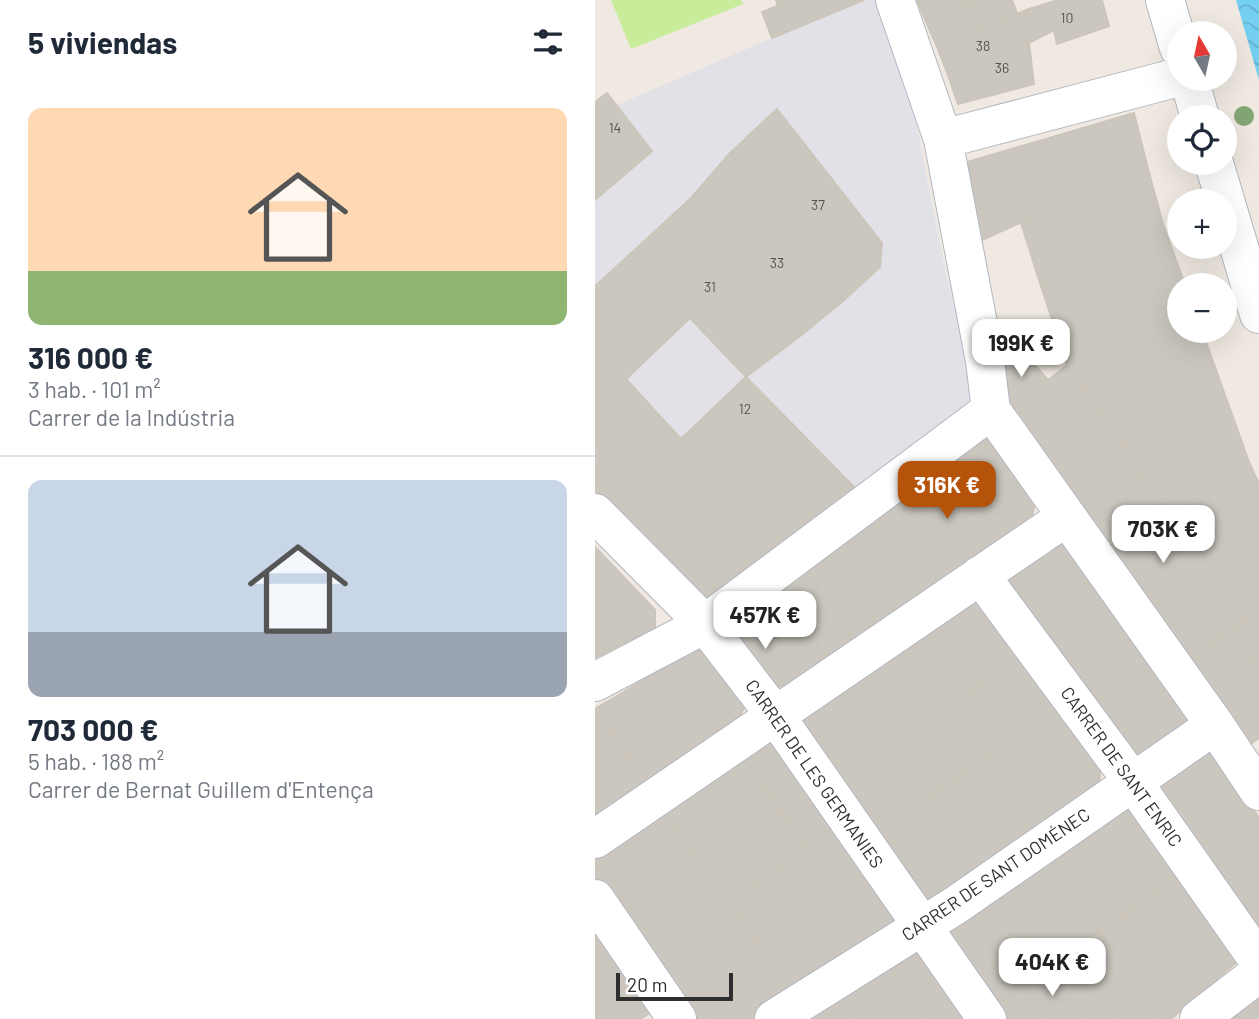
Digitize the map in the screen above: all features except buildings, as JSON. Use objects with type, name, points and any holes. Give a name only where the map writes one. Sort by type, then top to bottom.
[{"type":"street","points":[[895,0],[943,139],[985,361],[991,410],[1259,791]]},
{"type":"street","points":[[1165,0],[1171,21]]},
{"type":"street","points":[[943,139],[1167,80]]},
{"type":"street","points":[[1218,175],[1259,314]]},
{"type":"street","points":[[595,682],[705,624],[991,410]]},
{"type":"street","name":"CARRER DE LES GERMANIES","points":[[595,513],[705,624],[775,715],[987,1019]]},
{"type":"street","points":[[595,839],[1066,517]]},
{"type":"street","name":"CARRER DE SANT ENRIC","points":[[980,575],[1133,782],[1259,961]]},
{"type":"street","name":"CARRER DE SANT DOMÉNEC","points":[[774,1019],[956,905],[1215,725]]},
{"type":"street","points":[[595,899],[677,1019]]},
{"type":"street","points":[[1199,1019],[1259,973]]},
{"type":"shaded area","points":[[864,0],[879,0],[915,117],[945,269],[972,380],[969,406],[855,488],[595,490],[595,102],[607,93],[617,105]]},
{"type":"green space","points":[[611,0],[741,0],[743,4],[631,49]]},
{"type":"water","points":[[1236,0],[1259,0],[1259,80]]}]
